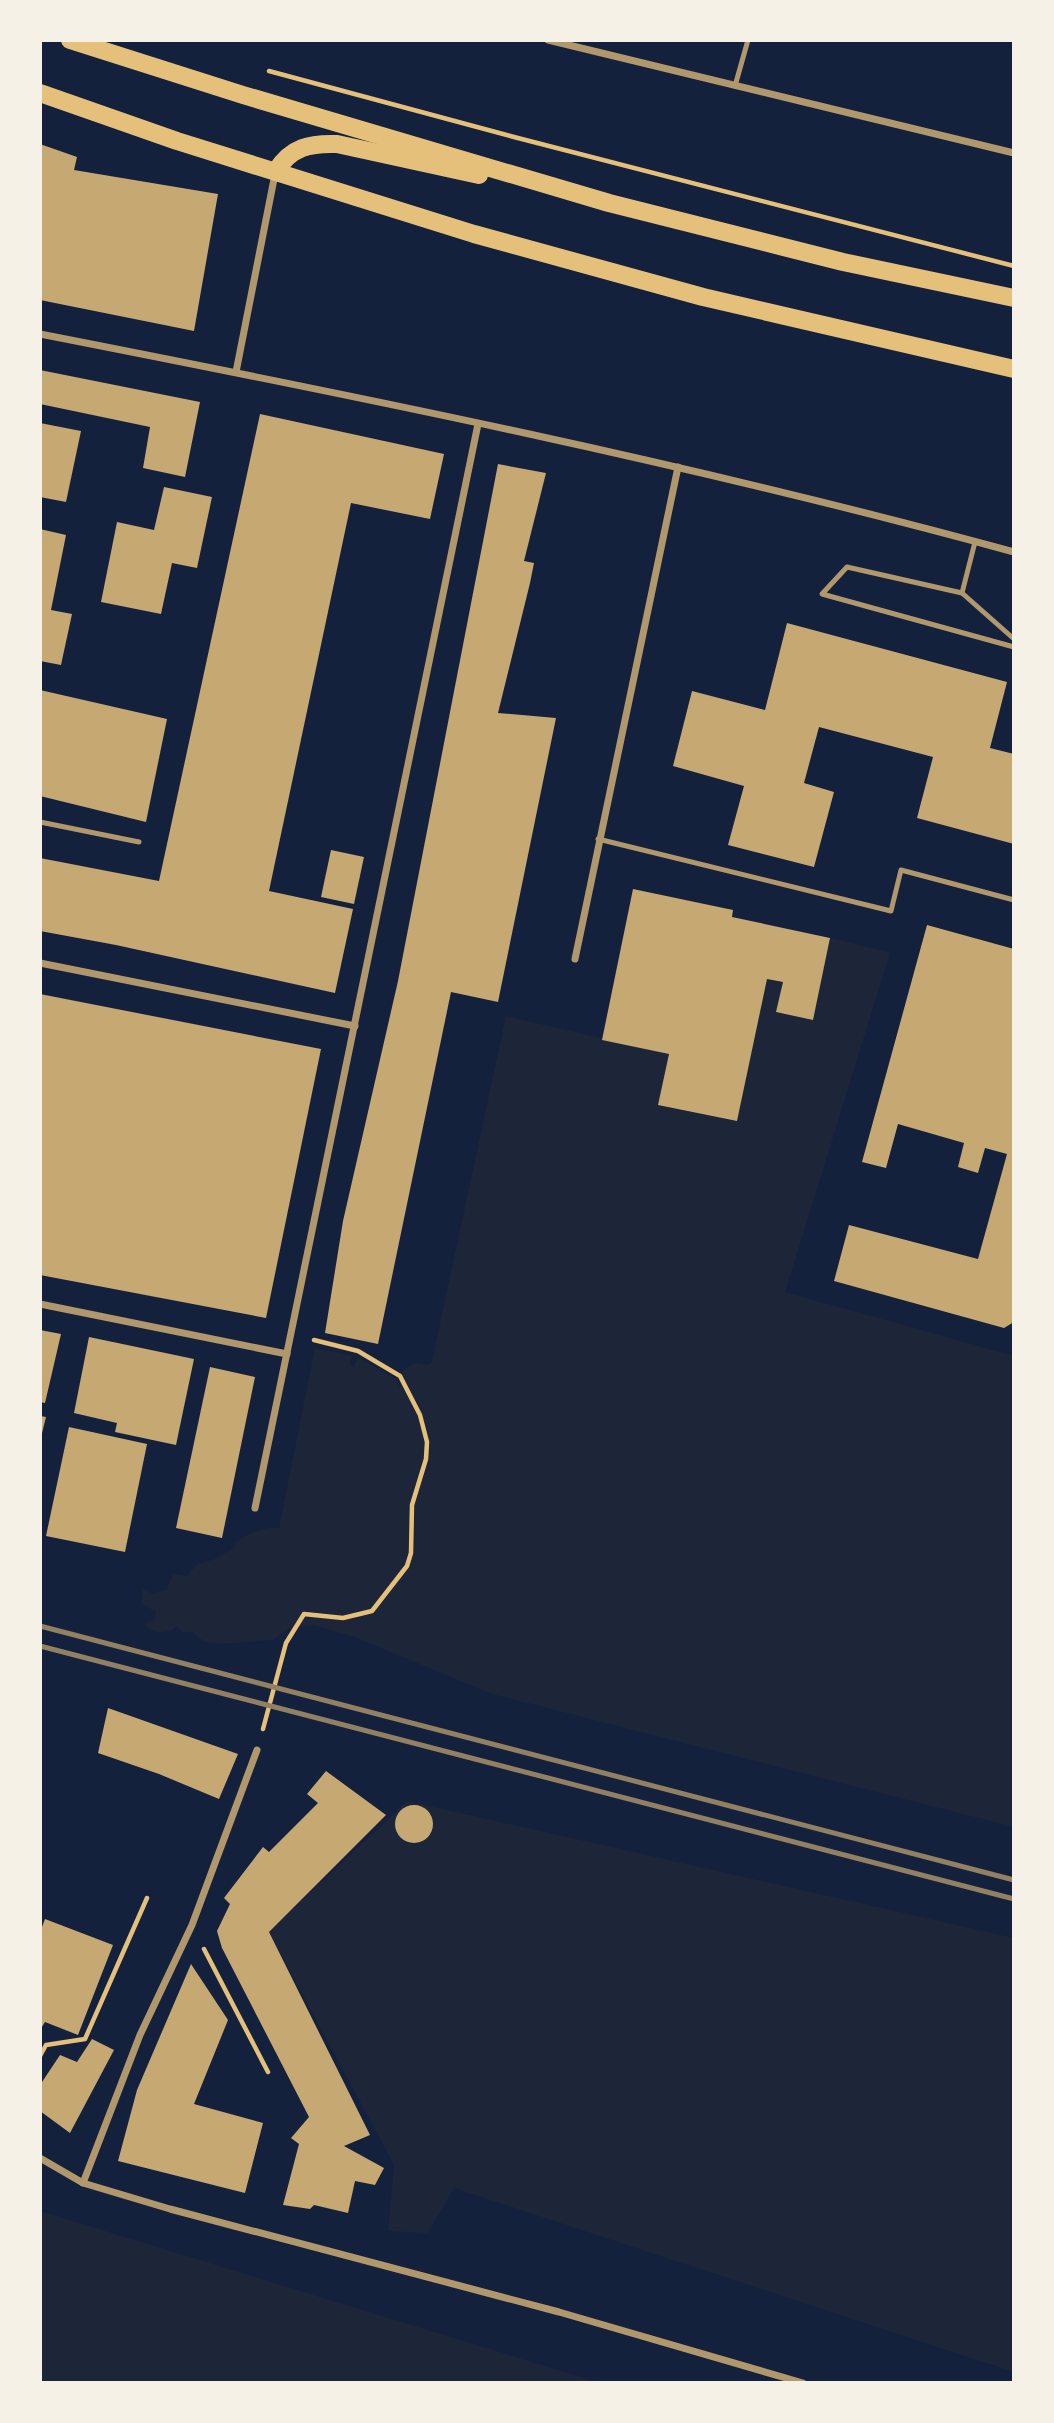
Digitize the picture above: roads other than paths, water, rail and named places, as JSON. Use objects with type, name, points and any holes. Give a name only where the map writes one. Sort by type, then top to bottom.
[{"type":"main road","points":[[70,40],[243,95],[609,202],[831,259],[1014,298]]},
{"type":"main road","points":[[40,93],[177,141],[474,234],[703,297],[1014,369]]},
{"type":"main road","points":[[276,171],[284,159],[300,147],[316,143],[337,144],[609,202]]},
{"type":"street","points":[[548,40],[1014,153]]},
{"type":"street","points":[[236,372],[276,171]]},
{"type":"street","points":[[40,334],[236,372],[678,467],[823,501],[1014,552]]},
{"type":"street","points":[[255,1508],[478,424]]},
{"type":"street","points":[[575,959],[678,467]]},
{"type":"street","points":[[40,963],[355,1026]]},
{"type":"street","points":[[40,1304],[287,1354]]},
{"type":"street","points":[[83,2183],[140,2035],[192,1925],[257,1751]]},
{"type":"street","points":[[40,2158],[83,2183],[186,2214],[559,2312],[803,2383]]},
{"type":"lane","points":[[735,86],[748,40]]},
{"type":"lane","points":[[962,593],[975,542]]},
{"type":"lane","points":[[1014,639],[962,593],[847,567],[822,594],[1014,647]]},
{"type":"lane","points":[[40,822],[139,842]]},
{"type":"lane","points":[[598,839],[891,911],[901,870],[1014,900]]},
{"type":"railway","points":[[40,1626],[1014,1880]]},
{"type":"railway","points":[[40,1646],[1014,1899]]}]
